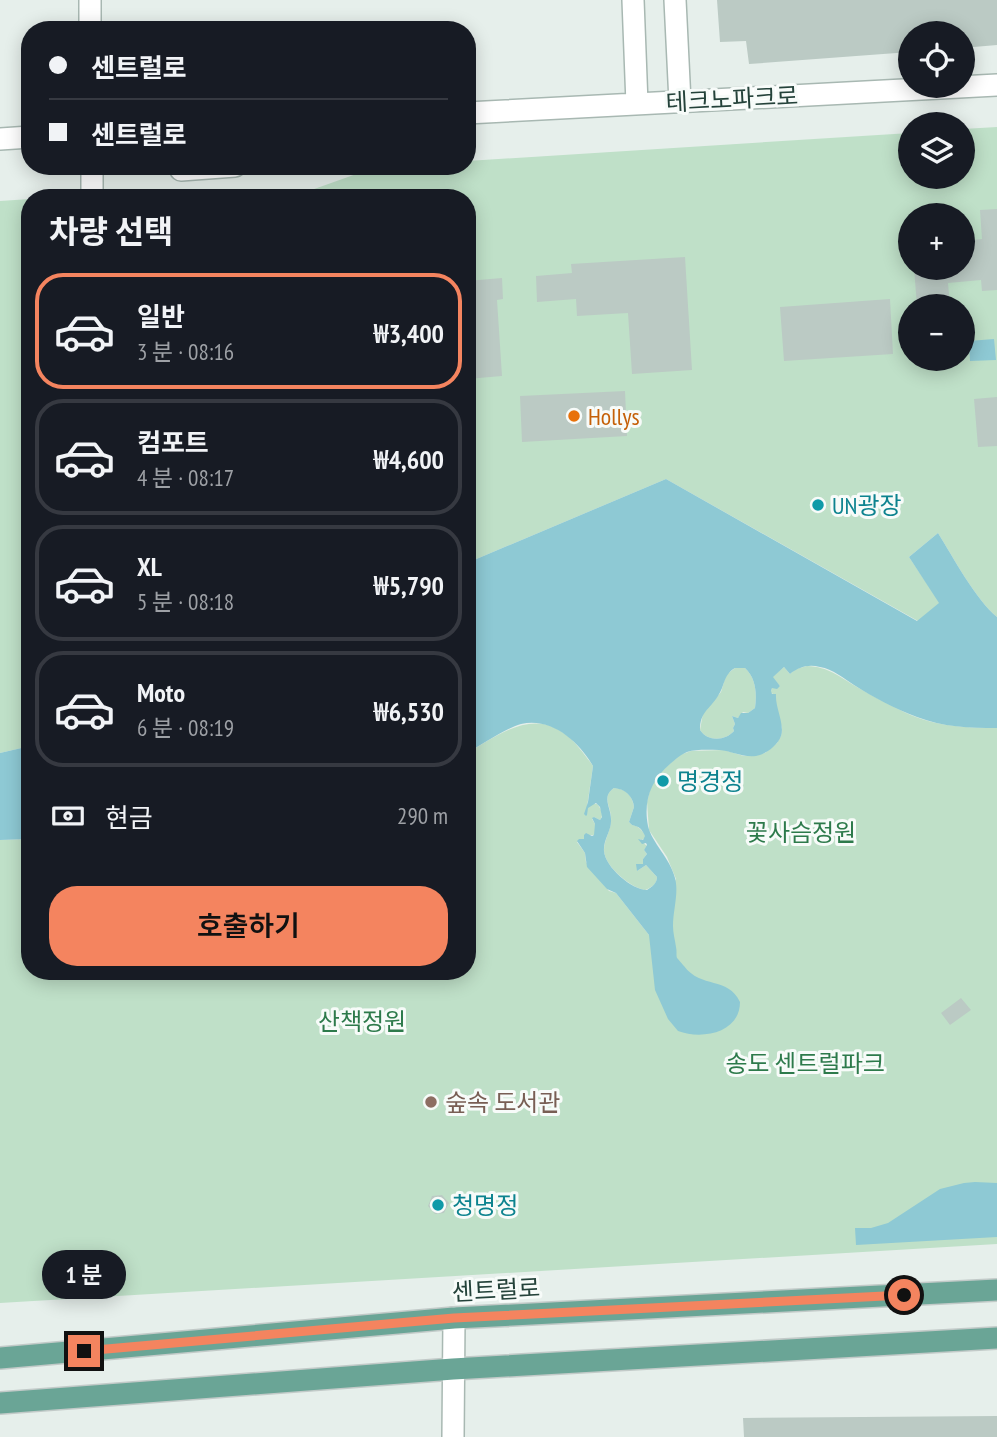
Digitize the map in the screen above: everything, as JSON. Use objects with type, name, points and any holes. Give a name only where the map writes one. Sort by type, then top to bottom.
[{"type":"main road","name":"센트럴로","points":[[0,1358],[454,1318],[997,1290]]},
{"type":"main road","points":[[0,1403],[453,1369],[997,1338]]},
{"type":"street","points":[[90,0],[90,21]]},
{"type":"street","points":[[633,0],[637,104]]},
{"type":"street","points":[[675,0],[680,102]]},
{"type":"street","name":"테크노파크로","points":[[476,113],[997,85]]},
{"type":"street","points":[[0,138],[21,137]]},
{"type":"street","points":[[453,1437],[454,1318]]},
{"type":"green space","points":[[997,127],[997,617],[973,589],[938,533],[909,557],[940,603],[918,621],[666,479],[476,559],[476,189],[314,189],[354,175],[476,175],[476,160],[898,134],[898,189],[975,189],[975,128]]},
{"type":"green space","points":[[21,200],[21,748],[0,753],[0,201]]},
{"type":"green space","name":"송도 센트럴파크","points":[[807,666],[821,668],[923,720],[960,727],[997,728],[997,1244],[0,1303],[0,840],[21,839],[21,980],[476,980],[476,748],[502,733],[527,724],[553,727],[579,747],[593,766],[587,807],[597,804],[602,816],[600,820],[594,817],[592,819],[595,835],[584,835],[584,839],[577,842],[585,853],[586,862],[609,891],[616,893],[649,935],[676,879],[667,857],[649,830],[647,802],[651,786],[659,773],[680,755],[691,751],[724,750],[744,756],[765,753],[777,743],[782,728],[775,695],[771,693],[772,688],[780,686],[772,677],[784,667],[790,674]]},
{"type":"green space","points":[[735,668],[745,668],[754,681],[755,708],[748,713],[743,712],[738,718],[732,716],[734,731],[726,737],[707,737],[700,730],[703,713],[721,692],[726,675]]},
{"type":"green space","points":[[614,788],[625,791],[632,799],[634,807],[629,822],[637,826],[646,837],[639,839],[647,846],[644,850],[647,854],[637,871],[646,865],[657,877],[656,882],[645,890],[619,875],[605,856],[604,846],[611,822],[607,798]]},
{"type":"water","points":[[994,339],[996,360],[975,361],[975,341]]},
{"type":"water","points":[[666,479],[917,621],[939,603],[909,557],[938,533],[973,589],[997,617],[997,728],[937,723],[884,702],[829,670],[808,666],[790,674],[784,667],[773,677],[780,686],[777,689],[772,688],[771,691],[776,694],[782,731],[771,749],[751,756],[719,750],[687,752],[663,770],[653,784],[647,808],[648,826],[675,878],[673,926],[677,958],[698,978],[729,989],[740,1002],[734,1021],[718,1032],[688,1034],[678,1031],[668,1019],[655,990],[649,935],[616,893],[607,889],[587,867],[585,853],[577,841],[584,839],[586,833],[594,835],[595,824],[592,818],[600,820],[602,817],[600,807],[596,803],[588,808],[586,816],[584,814],[593,766],[587,757],[563,733],[543,724],[521,724],[476,748],[476,559]],"holes":[[[735,668],[745,668],[754,681],[755,708],[748,713],[741,713],[738,718],[732,716],[734,731],[726,737],[707,737],[700,730],[702,719],[715,701],[728,674]],[[618,789],[630,796],[634,807],[629,822],[640,828],[645,836],[643,840],[638,839],[642,844],[646,843],[644,850],[647,854],[643,864],[636,864],[637,871],[646,865],[657,877],[654,885],[647,890],[627,882],[609,864],[604,851],[611,823],[607,799],[610,791]]]},
{"type":"water","points":[[21,748],[21,839],[0,840],[0,753]]},
{"type":"water","points":[[975,1182],[997,1183],[997,1237],[856,1245],[855,1228],[871,1228],[888,1223],[940,1189]]},
{"type":"building","points":[[717,0],[997,0],[997,45],[975,47],[975,21],[898,21],[898,53],[749,64],[746,41],[720,42]]},
{"type":"building","points":[[997,209],[997,290],[982,291],[981,280],[948,283],[949,294],[916,294],[915,280],[975,280],[975,240],[982,239],[980,210]]},
{"type":"building","points":[[685,257],[692,370],[632,374],[628,313],[577,316],[576,299],[537,302],[536,276],[572,273],[571,264]]},
{"type":"building","points":[[502,278],[503,299],[497,300],[502,376],[476,378],[476,280]]},
{"type":"building","points":[[890,299],[893,354],[784,361],[780,307]]},
{"type":"building","name":"Hollys","points":[[625,391],[627,436],[522,442],[520,396]]},
{"type":"building","points":[[997,397],[997,446],[978,447],[974,399]]},
{"type":"building","points":[[961,998],[971,1010],[950,1025],[941,1013]]},
{"type":"building","name":"청명정","points":[[442,1195],[449,1203],[444,1213],[435,1214],[428,1206],[432,1196]]},
{"type":"building","points":[[997,1416],[997,1437],[744,1437],[743,1418]]},
{"type":"place","name":"Hollys","points":[[574,416]]},
{"type":"place","name":"UN광장","points":[[818,505]]},
{"type":"place","name":"명경정","points":[[663,781]]},
{"type":"place","name":"숲속 도서관","points":[[431,1102]]},
{"type":"place","name":"청명정","points":[[438,1205]]},
{"type":"route","points":[[84,1351],[454,1318],[904,1295]]},
{"type":"park label","name":"꽃사슴정원","points":[[801,832]]},
{"type":"park label","name":"산책정원","points":[[362,1021]]}]
